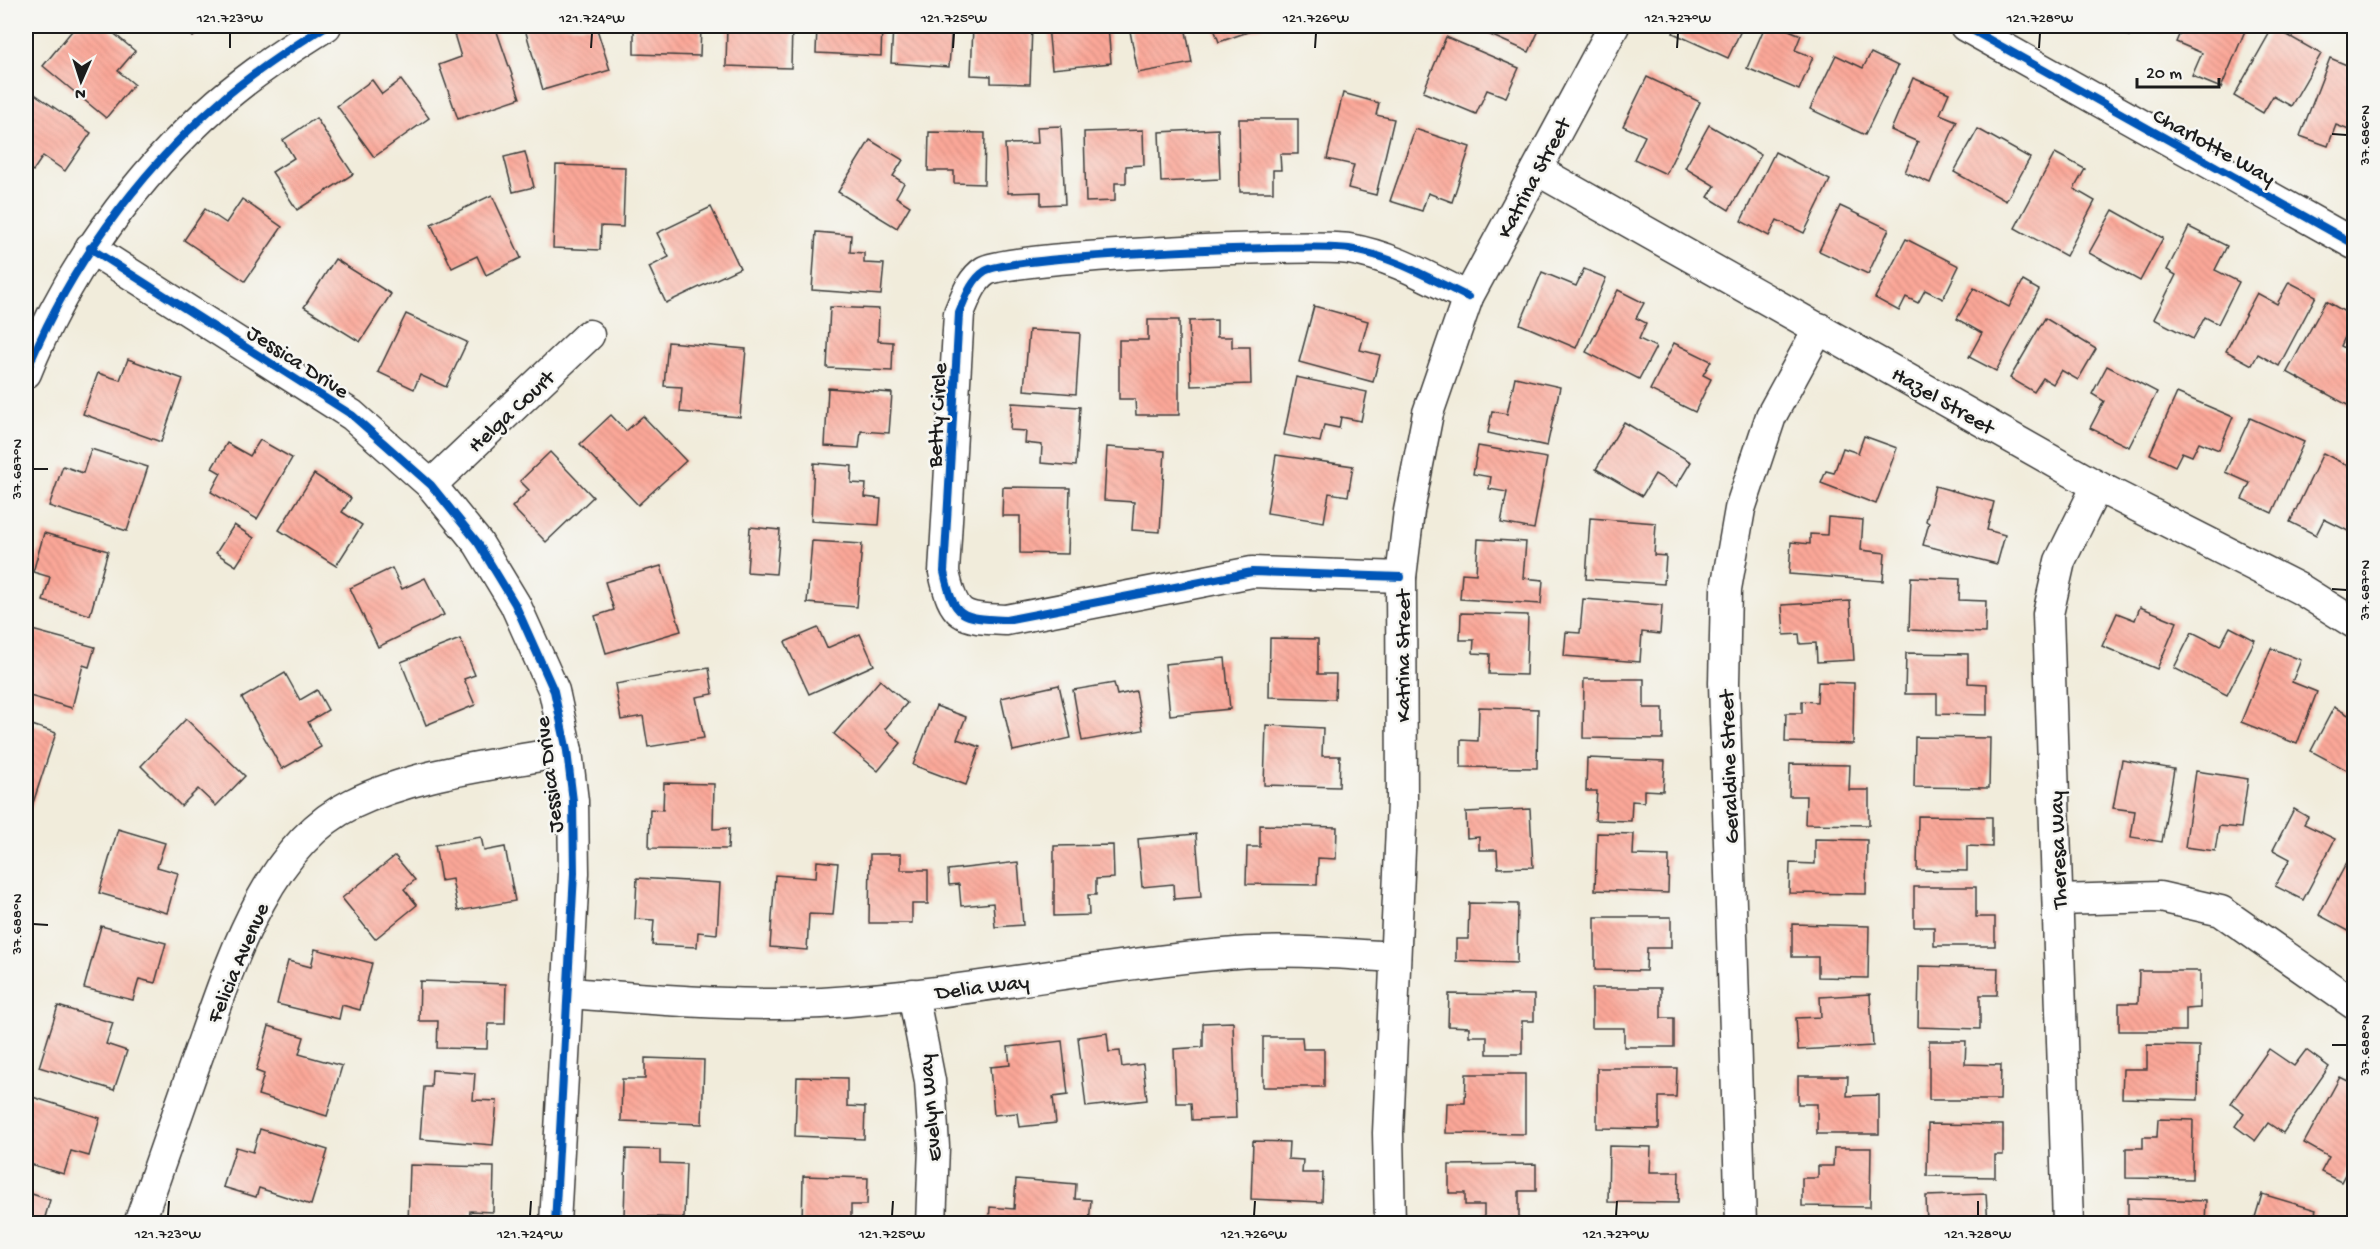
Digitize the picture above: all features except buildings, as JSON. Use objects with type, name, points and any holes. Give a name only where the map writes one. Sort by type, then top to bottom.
[{"type":"street","points":[[26,374],[38,343],[90,248],[156,166],[218,103],[290,48],[326,26]]},
{"type":"street","name":"Katrina Street","points":[[1390,1224],[1388,1132],[1402,802],[1401,577],[1409,511],[1428,413],[1468,297],[1614,26]]},
{"type":"street","name":"Charlotte Way","points":[[1965,26],[2355,244]]},
{"type":"street","name":"Hazel Street","points":[[1537,170],[2097,486],[2300,589],[2355,623]]},
{"type":"street","name":"Betty Circle","points":[[1401,577],[1252,572],[1006,620],[980,619],[958,612],[950,601],[944,572],[959,313],[972,284],[986,270],[1043,260],[1300,247],[1349,249],[1399,262],[1468,297]]},
{"type":"street","name":"Jessica Drive","points":[[90,248],[352,415],[431,485],[478,543],[515,604],[554,691],[567,751],[573,801],[574,861],[555,1224]]},
{"type":"street","name":"Geraldine Street","points":[[1741,1224],[1724,684],[1726,589],[1740,508],[1771,416],[1819,328]]},
{"type":"street","name":"Helga Court","points":[[431,485],[590,335]]},
{"type":"street","name":"Theresa Way","points":[[2068,1224],[2048,614],[2060,561],[2097,486]]},
{"type":"street","name":"Felicia Avenue","points":[[139,1224],[232,960],[263,896],[301,841],[351,804],[419,780],[567,751]]},
{"type":"street","points":[[2058,900],[2160,897],[2221,911],[2355,1004]]},
{"type":"street","name":"Delia Way","points":[[568,993],[714,1004],[821,1003],[913,994],[1236,953],[1293,951],[1395,957]]},
{"type":"street","name":"Evelyn Way","points":[[913,994],[930,1081],[934,1147],[931,1224]]},
{"type":"cycle path","points":[[26,373],[42,335],[83,262],[106,227],[159,161],[231,92],[270,62],[326,26]]},
{"type":"cycle path","points":[[1965,26],[2354,244]]},
{"type":"cycle path","points":[[90,248],[352,415],[431,485],[478,543],[515,604],[554,691],[567,751],[573,801],[574,873],[555,1224]]},
{"type":"cycle path","points":[[1401,577],[1252,572],[1006,620],[979,618],[962,612],[952,599],[944,572],[959,313],[969,290],[985,271],[1046,260],[1224,249],[1324,248],[1365,252],[1425,275],[1468,297]]}]
